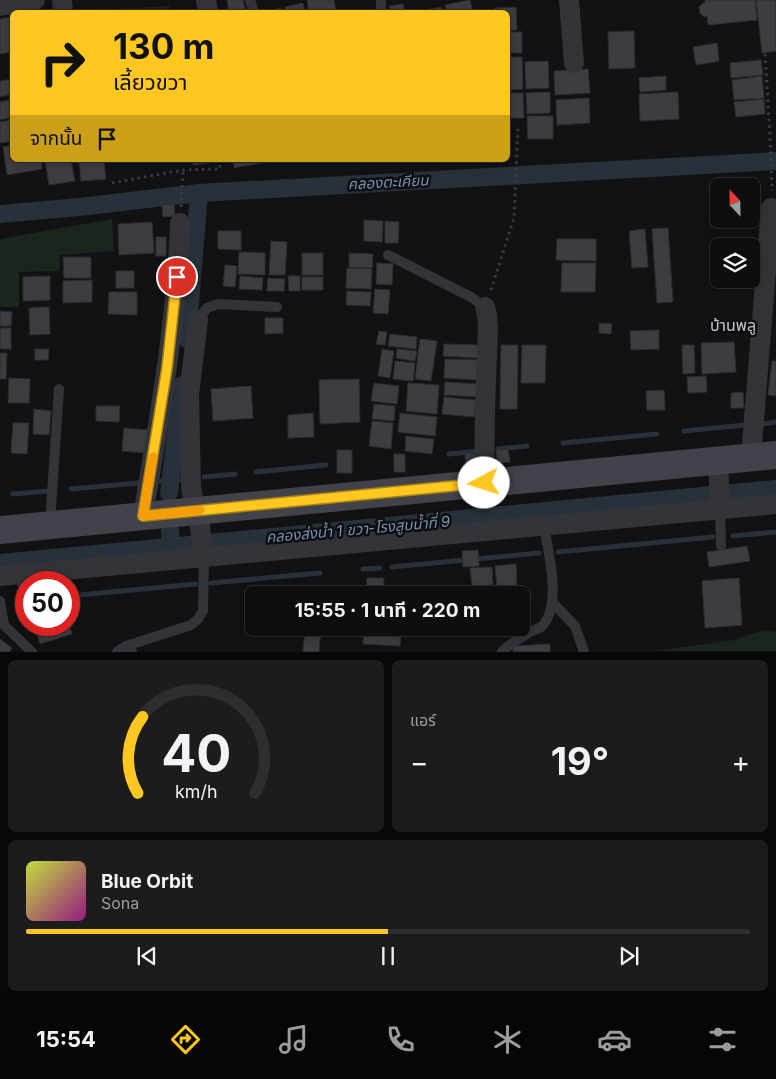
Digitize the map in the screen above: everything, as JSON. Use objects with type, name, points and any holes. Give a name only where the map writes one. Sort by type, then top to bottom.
[{"type":"main road","points":[[0,530],[143,516],[197,518],[484,483],[719,468],[764,456]]},
{"type":"street","points":[[0,6],[35,0]]},
{"type":"street","points":[[569,0],[574,64]]},
{"type":"street","points":[[764,456],[771,208]]},
{"type":"street","points":[[143,516],[167,368],[179,259],[180,219]]},
{"type":"street","points":[[484,483],[488,327],[485,307]]},
{"type":"street","points":[[198,320],[189,395],[191,488],[203,554]]},
{"type":"street","points":[[719,468],[720,506]]},
{"type":"street","points":[[0,576],[203,554],[544,526],[720,506],[776,504]]},
{"type":"lane","points":[[388,255],[472,297],[485,307]]},
{"type":"lane","points":[[198,320],[207,308],[218,304],[277,307]]},
{"type":"lane","points":[[50,525],[59,389]]},
{"type":"lane","points":[[720,506],[721,546]]},
{"type":"lane","points":[[502,652],[508,644],[541,626],[548,617],[553,603],[553,581],[544,526]]},
{"type":"lane","points":[[117,652],[191,625],[198,619],[202,611],[203,554]]},
{"type":"lane","points":[[0,601],[2,623],[32,652]]},
{"type":"lane","points":[[553,603],[575,626],[584,652]]},
{"type":"path","points":[[764,54],[772,185]]},
{"type":"path","points":[[485,307],[514,218],[518,127]]},
{"type":"path","points":[[112,183],[183,170],[220,169],[220,162]]},
{"type":"path","points":[[180,219],[183,170]]},
{"type":"shaded area","points":[[170,6],[170,10],[113,9]]},
{"type":"shaded area","points":[[112,219],[114,251],[60,255],[59,271],[19,272],[19,307],[0,307],[0,239]]},
{"type":"shaded area","points":[[763,630],[776,632],[776,651],[654,651],[734,640]]},
{"type":"building","points":[[227,0],[243,0],[246,10],[229,10]]},
{"type":"building","points":[[307,0],[334,0],[336,10],[309,10]]},
{"type":"building","points":[[470,0],[472,10],[446,10],[445,5]]},
{"type":"building","points":[[705,0],[755,0],[757,20],[708,25],[707,16],[704,17],[700,13],[699,7],[705,3]]},
{"type":"building","points":[[756,0],[776,0],[776,51],[762,53]]},
{"type":"building","points":[[303,3],[305,10],[286,10],[285,7]]},
{"type":"building","points":[[403,4],[404,10],[390,10],[389,6]]},
{"type":"building","points":[[441,7],[442,10],[425,10]]},
{"type":"building","points":[[516,7],[517,30],[510,30],[510,10],[494,10],[494,8]]},
{"type":"building","points":[[10,17],[10,52],[0,54],[0,19]]},
{"type":"building","points":[[634,31],[635,68],[609,69],[608,32]]},
{"type":"building","points":[[510,32],[522,32],[522,53],[510,53]]},
{"type":"building","points":[[717,43],[719,61],[696,65],[693,47]]},
{"type":"building","points":[[510,57],[522,57],[523,89],[510,90]]},
{"type":"building","points":[[761,60],[763,75],[731,78],[730,63]]},
{"type":"building","points":[[548,61],[549,88],[526,89],[525,62]]},
{"type":"building","points":[[588,69],[590,93],[555,95],[554,71]]},
{"type":"building","points":[[666,76],[666,90],[640,92],[639,78]]},
{"type":"building","points":[[762,76],[764,98],[734,100],[732,80]]},
{"type":"building","points":[[10,79],[10,94],[0,97],[0,81]]},
{"type":"building","points":[[550,92],[550,113],[527,114],[526,93]]},
{"type":"building","points":[[678,92],[679,119],[640,121],[639,94]]},
{"type":"building","points":[[510,93],[523,93],[524,118],[510,118]]},
{"type":"building","points":[[589,98],[590,123],[557,125],[556,100]]},
{"type":"building","points":[[764,99],[765,114],[736,117],[734,102]]},
{"type":"building","points":[[10,100],[10,118],[0,120],[0,102]]},
{"type":"building","points":[[527,116],[553,116],[553,139],[528,139]]},
{"type":"building","points":[[10,120],[10,141],[0,143],[0,122]]},
{"type":"building","points":[[10,145],[10,162],[41,162],[42,169],[7,175],[3,147]]},
{"type":"building","points":[[45,162],[71,162],[75,181],[49,185]]},
{"type":"building","points":[[79,162],[104,162],[106,179],[81,181]]},
{"type":"building","points":[[193,162],[210,163],[193,165]]},
{"type":"building","points":[[233,162],[261,162],[261,163],[234,168]]},
{"type":"building","points":[[174,204],[175,216],[163,217],[162,205]]},
{"type":"building","points":[[364,220],[383,221],[382,242],[364,241]]},
{"type":"building","points":[[385,221],[399,222],[398,243],[385,243]]},
{"type":"building","points":[[152,222],[154,253],[119,255],[118,224]]},
{"type":"building","points":[[668,228],[673,302],[657,303],[652,229]]},
{"type":"building","points":[[645,229],[648,267],[632,268],[629,231]]},
{"type":"building","points":[[218,231],[241,231],[241,250],[218,249]]},
{"type":"building","points":[[156,237],[166,237],[166,256],[156,256]]},
{"type":"building","points":[[557,239],[596,239],[596,261],[556,260]]},
{"type":"building","points":[[271,241],[287,242],[285,275],[269,275]]},
{"type":"building","points":[[239,252],[265,253],[265,275],[238,274]]},
{"type":"building","points":[[302,253],[323,253],[323,275],[302,275]]},
{"type":"building","points":[[349,253],[373,254],[372,268],[349,267]]},
{"type":"building","points":[[63,257],[91,257],[91,278],[64,278]]},
{"type":"building","points":[[377,263],[393,264],[392,285],[376,284]]},
{"type":"building","points":[[562,263],[596,263],[595,292],[561,292]]},
{"type":"building","points":[[225,265],[237,266],[235,287],[223,286]]},
{"type":"building","points":[[347,268],[372,269],[371,289],[346,288]]},
{"type":"building","points":[[116,271],[134,271],[134,288],[116,288]]},
{"type":"building","points":[[50,276],[50,300],[23,301],[23,277]]},
{"type":"building","points":[[240,276],[263,278],[262,290],[239,289]]},
{"type":"building","points":[[288,276],[300,276],[300,291],[289,291]]},
{"type":"building","points":[[302,277],[323,277],[323,290],[302,290]]},
{"type":"building","points":[[268,278],[285,279],[284,291],[267,291]]},
{"type":"building","points":[[92,280],[92,302],[63,303],[63,281]]},
{"type":"building","points":[[375,289],[390,290],[388,314],[373,313]]},
{"type":"building","points":[[347,291],[371,292],[370,306],[346,305]]},
{"type":"building","points":[[109,292],[137,292],[137,315],[108,314]]},
{"type":"building","points":[[49,307],[50,334],[30,335],[29,308]]},
{"type":"building","points":[[0,311],[12,312],[11,326],[0,326]]},
{"type":"building","points":[[265,318],[283,318],[283,333],[265,334]]},
{"type":"building","points":[[599,323],[612,324],[611,334],[599,333]]},
{"type":"building","points":[[0,328],[11,328],[11,349],[0,349]]},
{"type":"building","points":[[659,330],[659,349],[631,350],[630,331]]},
{"type":"building","points":[[379,331],[387,332],[385,345],[376,344]]},
{"type":"building","points":[[390,334],[417,337],[416,349],[388,346]]},
{"type":"building","points":[[420,339],[437,341],[431,381],[415,379]]},
{"type":"building","points":[[734,342],[736,372],[702,374],[701,343]]},
{"type":"building","points":[[444,344],[478,345],[477,358],[443,356]]},
{"type":"building","points":[[501,345],[518,345],[517,409],[500,409]]},
{"type":"building","points":[[522,345],[546,345],[545,383],[521,383]]},
{"type":"building","points":[[682,345],[694,345],[695,373],[683,374]]},
{"type":"building","points":[[35,349],[49,349],[48,360],[35,360]]},
{"type":"building","points":[[382,349],[394,351],[390,378],[378,376]]},
{"type":"building","points":[[397,349],[417,351],[415,361],[396,358]]},
{"type":"building","points":[[0,353],[7,353],[6,379],[0,379]]},
{"type":"building","points":[[445,359],[478,360],[477,380],[444,378]]},
{"type":"building","points":[[395,361],[415,363],[413,381],[393,379]]},
{"type":"building","points":[[772,361],[776,361],[776,396],[768,395]]},
{"type":"building","points":[[706,376],[707,392],[688,393],[687,377]]},
{"type":"building","points":[[9,378],[30,379],[29,403],[8,403]]},
{"type":"building","points":[[359,379],[360,422],[320,424],[319,380]]},
{"type":"building","points":[[445,382],[480,384],[479,397],[444,395]]},
{"type":"building","points":[[374,383],[399,386],[397,404],[371,401]]},
{"type":"building","points":[[408,383],[439,385],[437,414],[406,411]]},
{"type":"building","points":[[251,386],[253,418],[213,421],[211,389]]},
{"type":"building","points":[[664,390],[665,410],[647,410],[646,391]]},
{"type":"building","points":[[743,392],[744,408],[731,408],[731,393]]},
{"type":"building","points":[[444,397],[476,400],[474,417],[442,414]]},
{"type":"building","points":[[374,404],[395,406],[394,421],[372,419]]},
{"type":"building","points":[[96,406],[120,406],[119,422],[96,421]]},
{"type":"building","points":[[34,409],[51,411],[49,435],[33,434]]},
{"type":"building","points":[[313,413],[314,437],[288,438],[288,415]]},
{"type":"building","points":[[400,413],[437,417],[435,436],[398,432]]},
{"type":"building","points":[[372,421],[393,423],[391,449],[369,446]]},
{"type":"building","points":[[13,423],[29,423],[27,454],[11,453]]},
{"type":"building","points":[[124,428],[149,430],[147,453],[122,451]]},
{"type":"building","points":[[406,436],[434,439],[432,454],[405,451]]},
{"type":"building","points":[[508,449],[510,462],[497,463],[496,450]]},
{"type":"building","points":[[337,450],[352,450],[352,473],[337,473]]},
{"type":"building","points":[[479,453],[480,467],[466,468],[465,454]]},
{"type":"building","points":[[394,454],[405,454],[405,472],[394,472]]},
{"type":"building","points":[[747,546],[750,561],[709,567],[707,552]]},
{"type":"building","points":[[478,550],[479,566],[463,567],[462,551]]},
{"type":"building","points":[[516,564],[517,586],[497,586],[495,566]]},
{"type":"building","points":[[492,567],[493,585],[472,586],[470,568]]},
{"type":"building","points":[[367,578],[384,578],[383,586],[367,586]]},
{"type":"building","points":[[739,578],[742,625],[705,628],[702,581]]},
{"type":"building","points":[[37,636],[66,636],[40,644]]},
{"type":"building","points":[[304,636],[320,636],[319,652],[303,652]]},
{"type":"building","points":[[364,636],[401,636],[400,646],[363,644]]},
{"type":"building","points":[[0,639],[12,648],[9,652],[0,652]]},
{"type":"building","points":[[550,644],[550,652],[513,652],[513,646]]},
{"type":"waterway","name":"คลองตะเคียน","points":[[0,214],[199,193],[776,161]]},
{"type":"waterway","points":[[187,339],[199,193]]},
{"type":"waterway","points":[[169,493],[182,385]]},
{"type":"waterway","points":[[764,424],[776,422]]},
{"type":"waterway","points":[[684,431],[746,425]]},
{"type":"waterway","points":[[563,443],[657,434]]},
{"type":"waterway","points":[[498,449],[527,446]]},
{"type":"waterway","points":[[449,454],[479,451]]},
{"type":"waterway","points":[[256,472],[326,465]]},
{"type":"waterway","points":[[204,477],[235,474]]},
{"type":"waterway","points":[[161,481],[182,479]]},
{"type":"waterway","points":[[71,489],[138,483]]},
{"type":"waterway","name":"คลองส่งน้ำ 1 ขวา-โรงสูบน้ำที่ 9","points":[[0,563],[776,489]]},
{"type":"waterway","points":[[13,494],[49,491]]},
{"type":"waterway","points":[[170,531],[171,547]]},
{"type":"waterway","points":[[733,536],[776,532]]},
{"type":"waterway","points":[[558,552],[713,537]]},
{"type":"waterway","points":[[392,567],[539,553]]},
{"type":"waterway","points":[[363,569],[380,568]]},
{"type":"waterway","points":[[211,583],[320,573]]},
{"type":"waterway","points":[[80,595],[196,584]]},
{"type":"slow traffic","points":[[153,457],[143,516],[200,510]]},
{"type":"district","name":"บ้านพลู","points":[[733,325]]},
{"type":"route","points":[[177,277],[167,368],[143,516],[484,483]]}]
